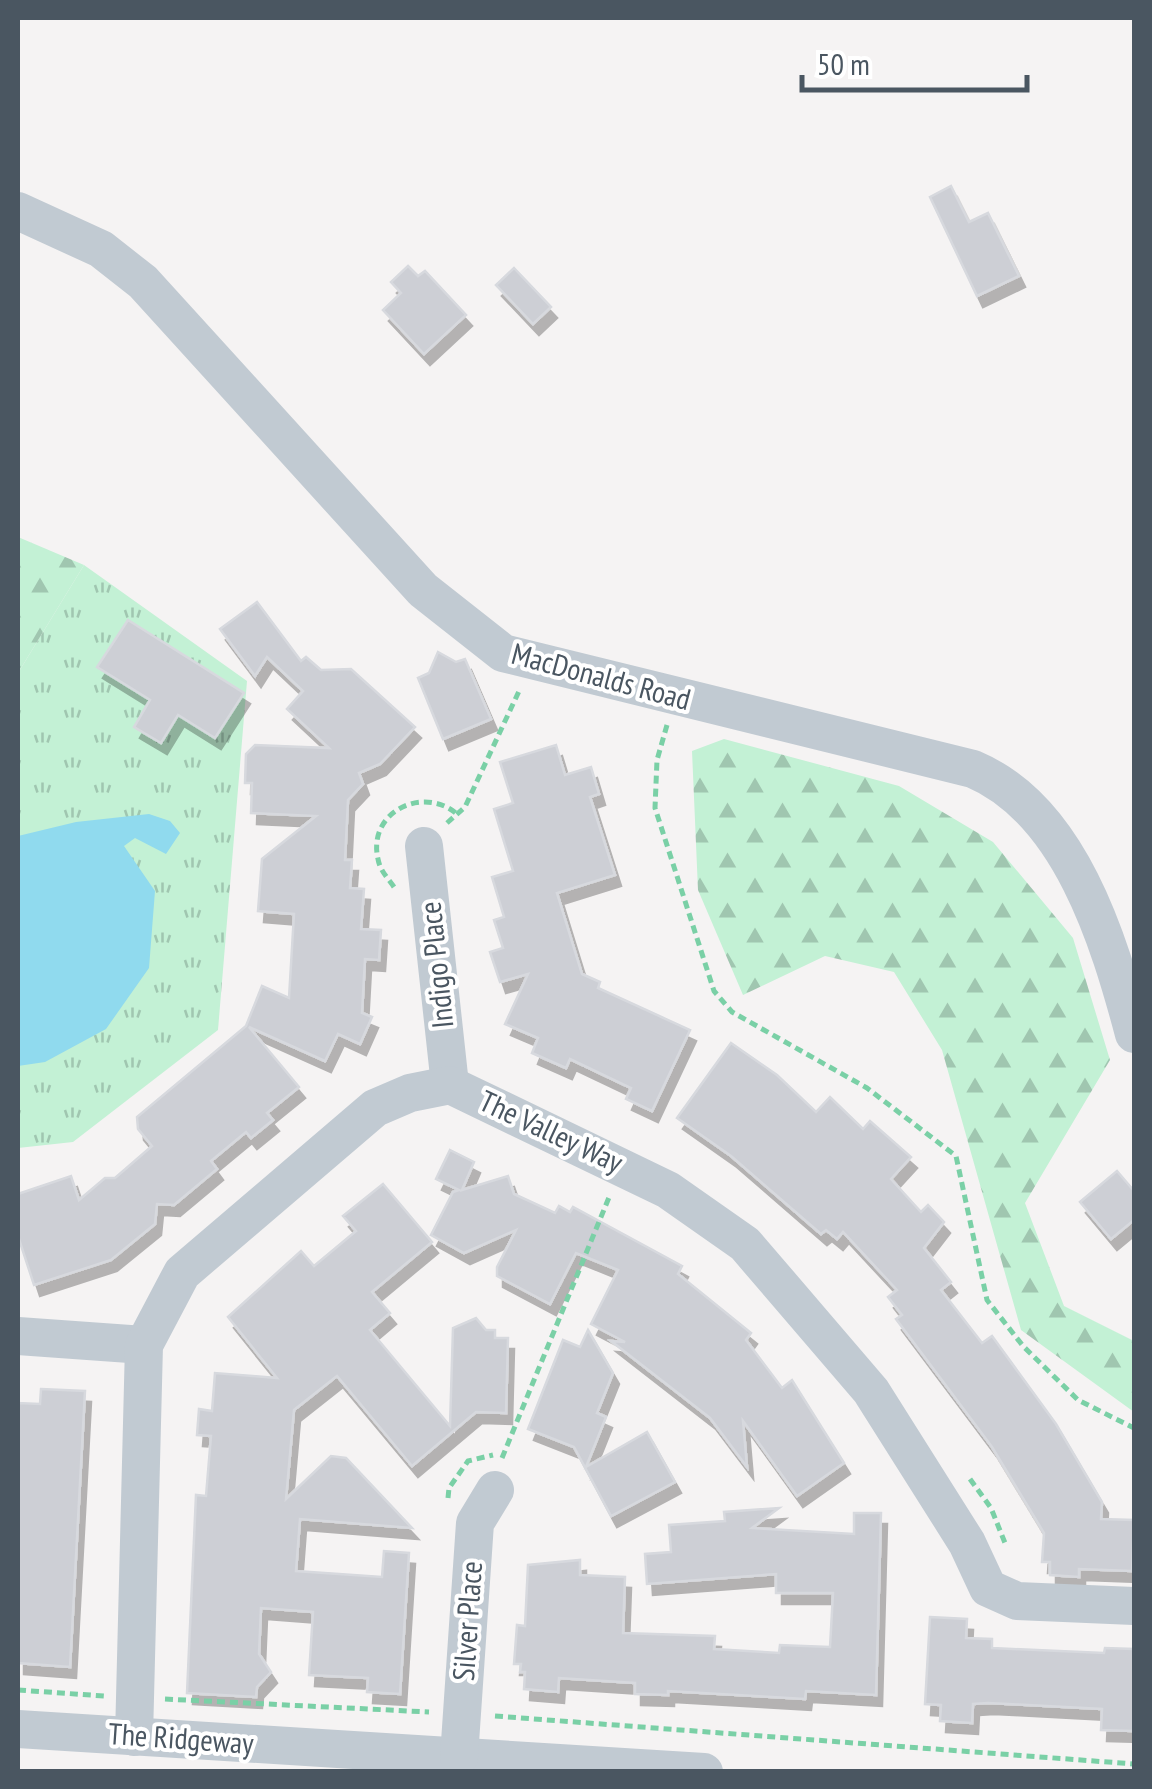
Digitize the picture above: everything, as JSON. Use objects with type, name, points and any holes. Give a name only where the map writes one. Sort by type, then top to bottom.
[{"type":"street","name":"MacDonalds Road","points":[[18,211],[78,236],[122,264],[424,590],[503,653],[973,769],[1007,787],[1047,828],[1072,873],[1110,950],[1134,1034]]},
{"type":"street","name":"Indigo Place","points":[[424,846],[450,1085]]},
{"type":"street","name":"The Valley Way","points":[[134,1737],[144,1345],[182,1273],[375,1108],[410,1093],[450,1085],[623,1165],[668,1190],[745,1244],[871,1391],[967,1544],[988,1588],[1017,1601],[1134,1606]]},
{"type":"street","points":[[18,1336],[144,1345]]},
{"type":"street","name":"Silver Place","points":[[458,1757],[476,1522],[495,1490]]},
{"type":"street","name":"The Ridgeway","points":[[18,1728],[704,1772]]},
{"type":"path","points":[[424,846],[465,807],[533,661]]},
{"type":"path","points":[[675,698],[657,760],[655,808],[714,990],[732,1012],[866,1088],[956,1156],[986,1300],[1023,1346],[1078,1400],[1134,1428]]},
{"type":"path","points":[[495,1490],[503,1453],[623,1165]]},
{"type":"path","points":[[18,1690],[462,1714],[1134,1764]]},
{"type":"green space","points":[[18,537],[84,565],[18,673]]},
{"type":"green space","points":[[84,565],[247,681],[218,1030],[73,1142],[18,1148],[18,673]]},
{"type":"green space","points":[[724,739],[899,786],[993,842],[1073,938],[1110,1060],[1025,1203],[1064,1306],[1134,1341],[1134,1412],[1021,1330],[942,1050],[894,972],[825,956],[743,995],[698,890],[692,751]]},
{"type":"water","points":[[149,814],[170,821],[180,833],[166,854],[135,838],[124,846],[155,891],[149,968],[106,1029],[45,1062],[18,1066],[18,836],[76,822]]},
{"type":"building","points":[[951,186],[969,222],[988,213],[1019,276],[977,296],[930,197]]},
{"type":"building","points":[[408,266],[418,276],[425,271],[466,315],[424,354],[383,310],[401,293],[391,282]]},
{"type":"building","points":[[514,268],[551,307],[533,324],[496,285]]},
{"type":"building","points":[[257,602],[301,661],[306,657],[321,670],[351,669],[415,727],[380,764],[359,773],[363,784],[348,800],[345,860],[352,860],[350,888],[364,889],[361,929],[381,930],[379,960],[365,959],[362,1013],[372,1017],[360,1044],[338,1034],[325,1061],[249,1027],[299,1087],[267,1113],[273,1120],[251,1138],[246,1132],[211,1161],[217,1169],[174,1205],[157,1204],[155,1224],[111,1260],[34,1285],[18,1236],[18,1194],[71,1176],[79,1200],[105,1178],[115,1178],[152,1146],[138,1129],[137,1117],[246,1026],[262,986],[289,998],[294,914],[258,911],[262,859],[316,816],[251,813],[252,783],[245,783],[246,754],[255,745],[329,748],[287,709],[303,691],[267,657],[255,676],[220,629]]},
{"type":"building","points":[[128,620],[244,693],[215,738],[178,715],[161,743],[134,727],[150,700],[97,667]]},
{"type":"building","points":[[438,652],[456,662],[465,659],[491,719],[443,739],[418,678],[429,673]]},
{"type":"building","points":[[556,745],[565,775],[591,767],[599,794],[590,797],[615,875],[557,893],[582,974],[600,982],[598,988],[690,1030],[652,1111],[626,1099],[631,1088],[570,1059],[566,1068],[532,1053],[538,1038],[505,1024],[528,974],[500,982],[490,952],[503,948],[494,920],[504,917],[492,877],[513,871],[494,809],[513,803],[500,762]]},
{"type":"building","points":[[731,1043],[777,1075],[816,1112],[830,1097],[863,1129],[870,1121],[911,1157],[891,1179],[921,1212],[928,1205],[944,1222],[924,1248],[951,1282],[941,1290],[982,1343],[992,1336],[1056,1424],[1102,1502],[1101,1519],[1134,1520],[1132,1571],[1079,1569],[1079,1577],[1050,1575],[1050,1562],[1042,1562],[1044,1533],[992,1447],[896,1319],[902,1315],[888,1297],[897,1290],[843,1232],[837,1239],[826,1230],[821,1234],[731,1156],[677,1118]]},
{"type":"building","points":[[450,1150],[474,1162],[462,1190],[508,1176],[514,1194],[555,1213],[559,1206],[570,1212],[573,1207],[682,1266],[678,1274],[751,1333],[746,1340],[782,1388],[792,1380],[844,1463],[797,1496],[743,1421],[747,1467],[710,1418],[611,1341],[625,1342],[591,1324],[618,1270],[576,1253],[550,1304],[497,1276],[497,1267],[516,1230],[464,1253],[431,1235],[453,1192],[459,1190],[436,1179]]},
{"type":"building","points":[[1117,1171],[1134,1191],[1134,1220],[1111,1239],[1080,1202]]},
{"type":"building","points":[[383,1184],[432,1242],[372,1292],[390,1313],[370,1330],[450,1426],[453,1328],[476,1318],[486,1330],[495,1330],[495,1338],[508,1338],[506,1413],[476,1412],[412,1466],[337,1376],[294,1410],[286,1499],[331,1456],[346,1458],[412,1528],[300,1519],[296,1571],[382,1577],[384,1551],[409,1553],[400,1694],[367,1692],[368,1678],[309,1675],[313,1612],[261,1608],[259,1654],[271,1672],[257,1687],[256,1697],[187,1693],[196,1495],[206,1496],[211,1436],[197,1435],[199,1409],[212,1411],[215,1373],[277,1378],[228,1317],[301,1251],[314,1266],[356,1231],[343,1216]]},
{"type":"building","points":[[588,1330],[613,1373],[597,1413],[606,1417],[586,1467],[647,1432],[675,1482],[611,1516],[574,1447],[528,1429],[563,1340],[580,1347]]},
{"type":"building","points":[[41,1389],[85,1391],[70,1667],[18,1663],[18,1403],[40,1404]]},
{"type":"building","points":[[779,1508],[752,1528],[854,1534],[854,1513],[881,1513],[876,1695],[806,1691],[805,1699],[668,1691],[668,1695],[635,1694],[635,1683],[559,1678],[558,1692],[524,1689],[525,1672],[520,1672],[521,1664],[514,1664],[517,1625],[525,1626],[528,1565],[580,1560],[580,1575],[625,1577],[623,1633],[715,1636],[714,1649],[779,1653],[780,1645],[830,1647],[833,1593],[776,1593],[776,1574],[647,1584],[645,1554],[671,1552],[669,1525],[725,1521],[724,1512]]},
{"type":"building","points":[[930,1617],[967,1619],[966,1638],[992,1639],[992,1648],[1104,1653],[1105,1648],[1134,1649],[1134,1731],[1101,1730],[1102,1709],[988,1703],[973,1704],[972,1723],[940,1721],[941,1705],[925,1704]]}]
